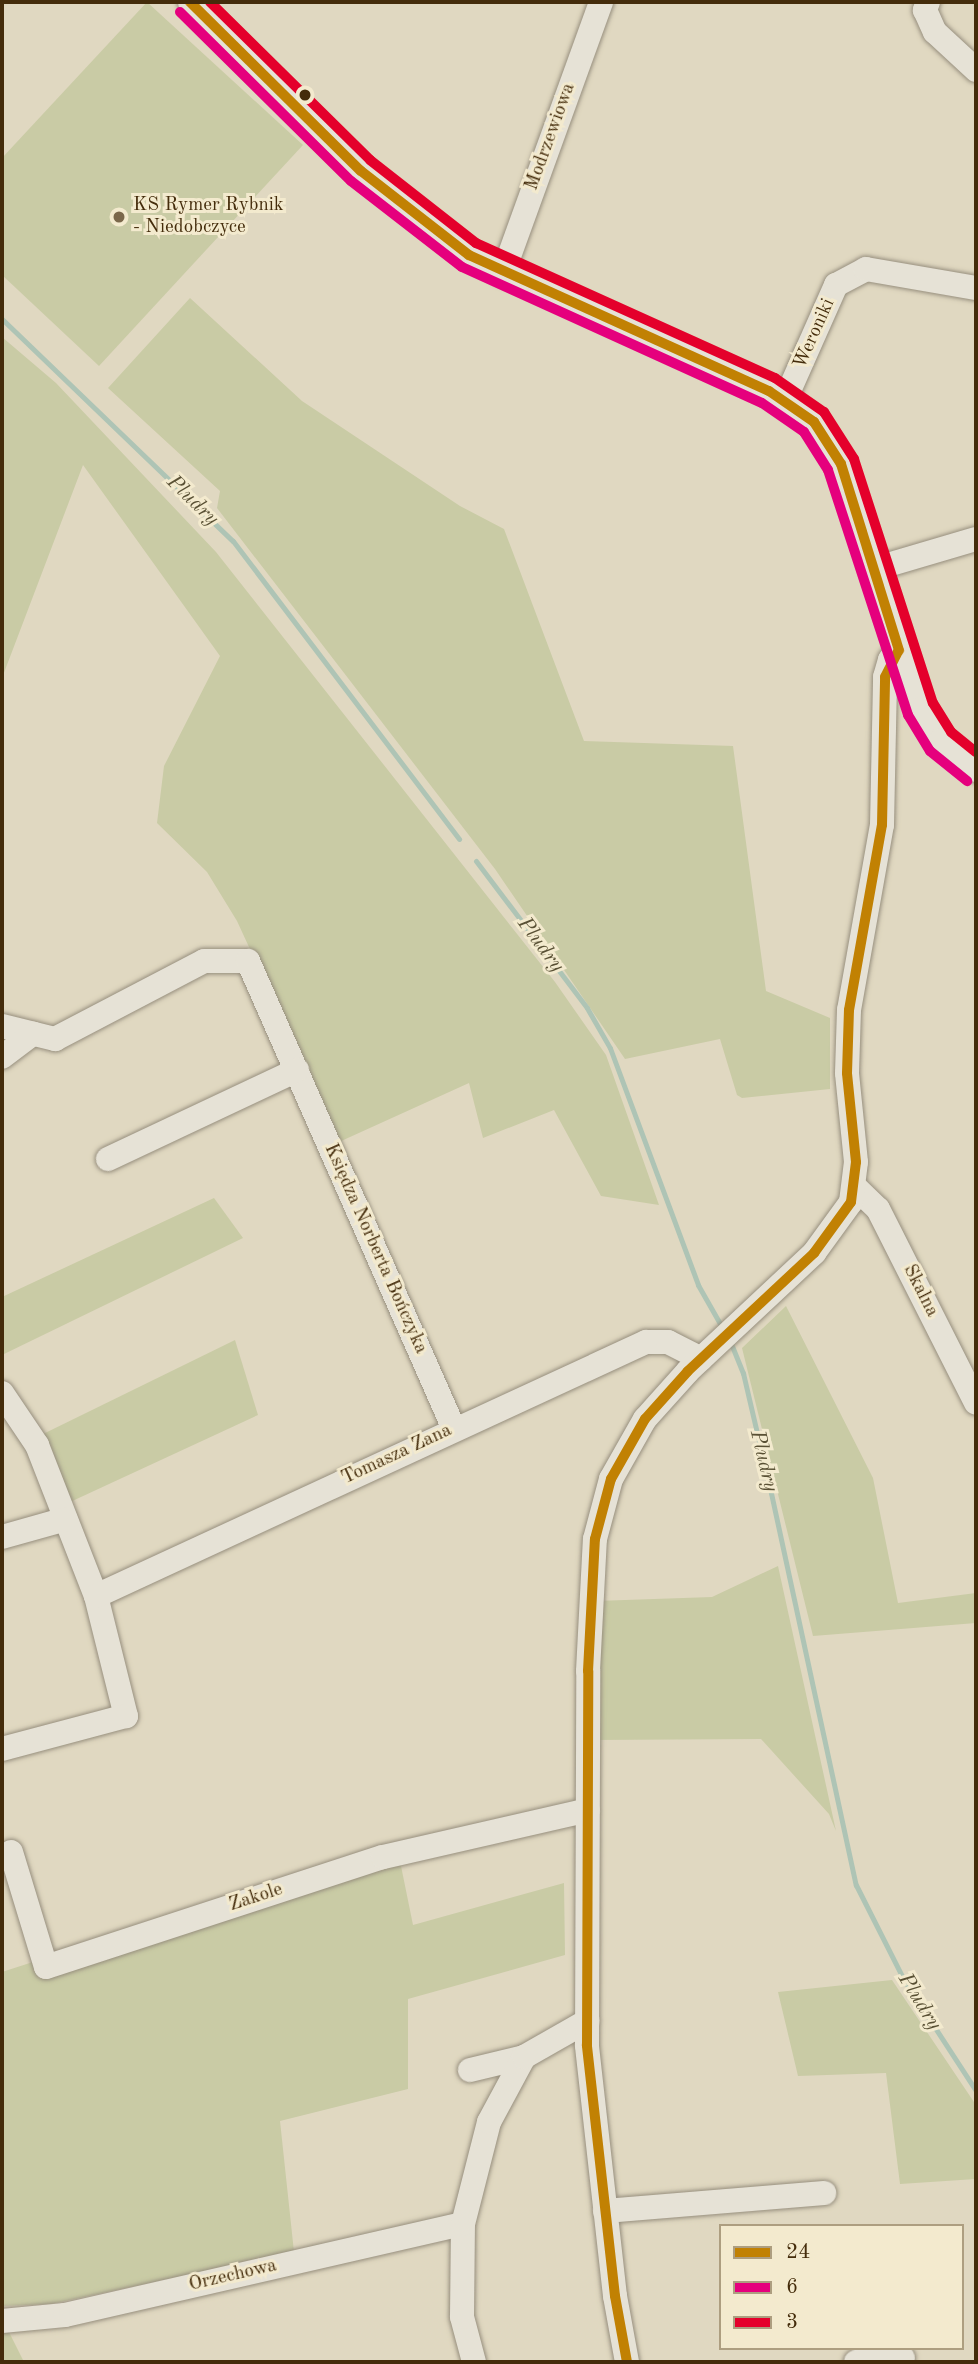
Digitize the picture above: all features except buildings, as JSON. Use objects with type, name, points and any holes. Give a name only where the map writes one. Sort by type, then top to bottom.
[{"type":"street","points":[[190,2],[380,189],[469,255],[503,273],[785,400],[814,422],[837,455],[899,650],[932,730],[948,750],[976,770]]},
{"type":"street","name":"Modrzewiowa","points":[[503,273],[601,2]]},
{"type":"street","points":[[928,2],[925,10],[935,32],[976,70]]},
{"type":"street","name":"Weroniki","points":[[785,400],[836,285],[866,269],[976,288]]},
{"type":"street","points":[[874,569],[976,539]]},
{"type":"street","points":[[627,2362],[605,2211],[587,2021],[590,1589],[599,1514],[611,1479],[635,1435],[707,1354],[828,1237],[846,1213],[854,1186],[849,1020],[882,825],[885,677],[899,650]]},
{"type":"street","name":"Księdza Norberta Bończyka","points":[[2,1026],[55,1039],[204,961],[248,961],[454,1429]]},
{"type":"street","points":[[2,1058],[33,1034]]},
{"type":"street","points":[[108,1159],[297,1070]]},
{"type":"street","name":"Skalna","points":[[854,1186],[878,1209],[976,1403]]},
{"type":"street","name":"Tomasza Zana","points":[[96,1596],[646,1342],[668,1342],[707,1354]]},
{"type":"street","points":[[2,1749],[126,1716],[96,1596],[37,1445],[8,1401]]},
{"type":"street","points":[[2,1536],[66,1520]]},
{"type":"street","name":"Zakole","points":[[11,1852],[46,1967],[383,1857],[588,1810]]},
{"type":"street","points":[[470,2070],[524,2057],[587,2021]]},
{"type":"street","points":[[474,2362],[461,2317],[464,2224],[488,2122],[524,2057]]},
{"type":"street","points":[[605,2211],[824,2193]]},
{"type":"street","name":"Orzechowa","points":[[2,2322],[65,2315],[464,2224]]},
{"type":"street","points":[[856,2362],[903,2358]]},
{"type":"green space","name":"KS Rymer Rybnik - Niedobczyce","points":[[147,2],[303,145],[99,366],[2,275],[2,158]]},
{"type":"green space","points":[[190,298],[302,401],[460,506],[504,529],[584,741],[733,746],[766,991],[830,1018],[830,1089],[742,1098],[737,1095],[720,1039],[625,1059],[495,869],[217,508],[220,491],[108,388]]},
{"type":"green space","points":[[2,337],[56,383],[216,552],[555,982],[606,1055],[659,1205],[601,1196],[554,1110],[483,1138],[469,1083],[339,1142],[237,921],[207,872],[157,823],[164,766],[220,656],[83,465],[2,678]]},
{"type":"green space","points":[[214,1198],[243,1238],[2,1355],[2,1297]]},
{"type":"green space","points":[[786,1306],[873,1478],[898,1603],[976,1593],[976,1623],[813,1636],[742,1348]]},
{"type":"green space","points":[[235,1340],[258,1415],[68,1503],[39,1436]]},
{"type":"green space","points":[[778,1566],[836,1831],[829,1814],[761,1739],[593,1740],[596,1601],[712,1597]]},
{"type":"green space","points":[[400,1861],[413,1925],[564,1883],[565,1955],[408,1999],[408,2089],[280,2121],[294,2252],[51,2304],[2,2306],[2,1972],[36,1961],[39,1978]]},
{"type":"green space","points":[[892,1980],[976,2105],[976,2179],[900,2184],[886,2073],[798,2076],[778,1992]]},
{"type":"green space","points":[[7,2328],[24,2362],[2,2362],[2,2329]]},
{"type":"waterway","name":"Pludry","points":[[2,319],[233,541],[459,839]]},
{"type":"waterway","name":"Pludry","points":[[476,861],[587,1008],[610,1048],[698,1285],[723,1329]]},
{"type":"waterway","name":"Pludry","points":[[730,1341],[743,1373],[771,1493],[856,1885],[904,1980],[976,2091]]},
{"type":"transit line","name":"24","points":[[190,2],[361,171],[469,255],[769,391],[814,422],[841,464],[899,650]]},
{"type":"transit line","name":"3","points":[[210,2],[370,160],[476,243],[775,378],[824,412],[854,459],[933,703],[951,732],[976,752]]},
{"type":"transit line","name":"6","points":[[180,12],[351,181],[462,267],[762,403],[804,432],[828,470],[908,715],[930,751],[967,781]]},
{"type":"transit line","name":"24","points":[[627,2362],[615,2296],[587,2045],[588,1671],[595,1539],[611,1479],[645,1419],[688,1371],[814,1253],[851,1202],[856,1162],[847,1073],[849,1010],[882,825],[885,677],[899,650]]},
{"type":"place","name":"KS Rymer Rybnik - Niedobczyce","points":[[119,217]]}]
